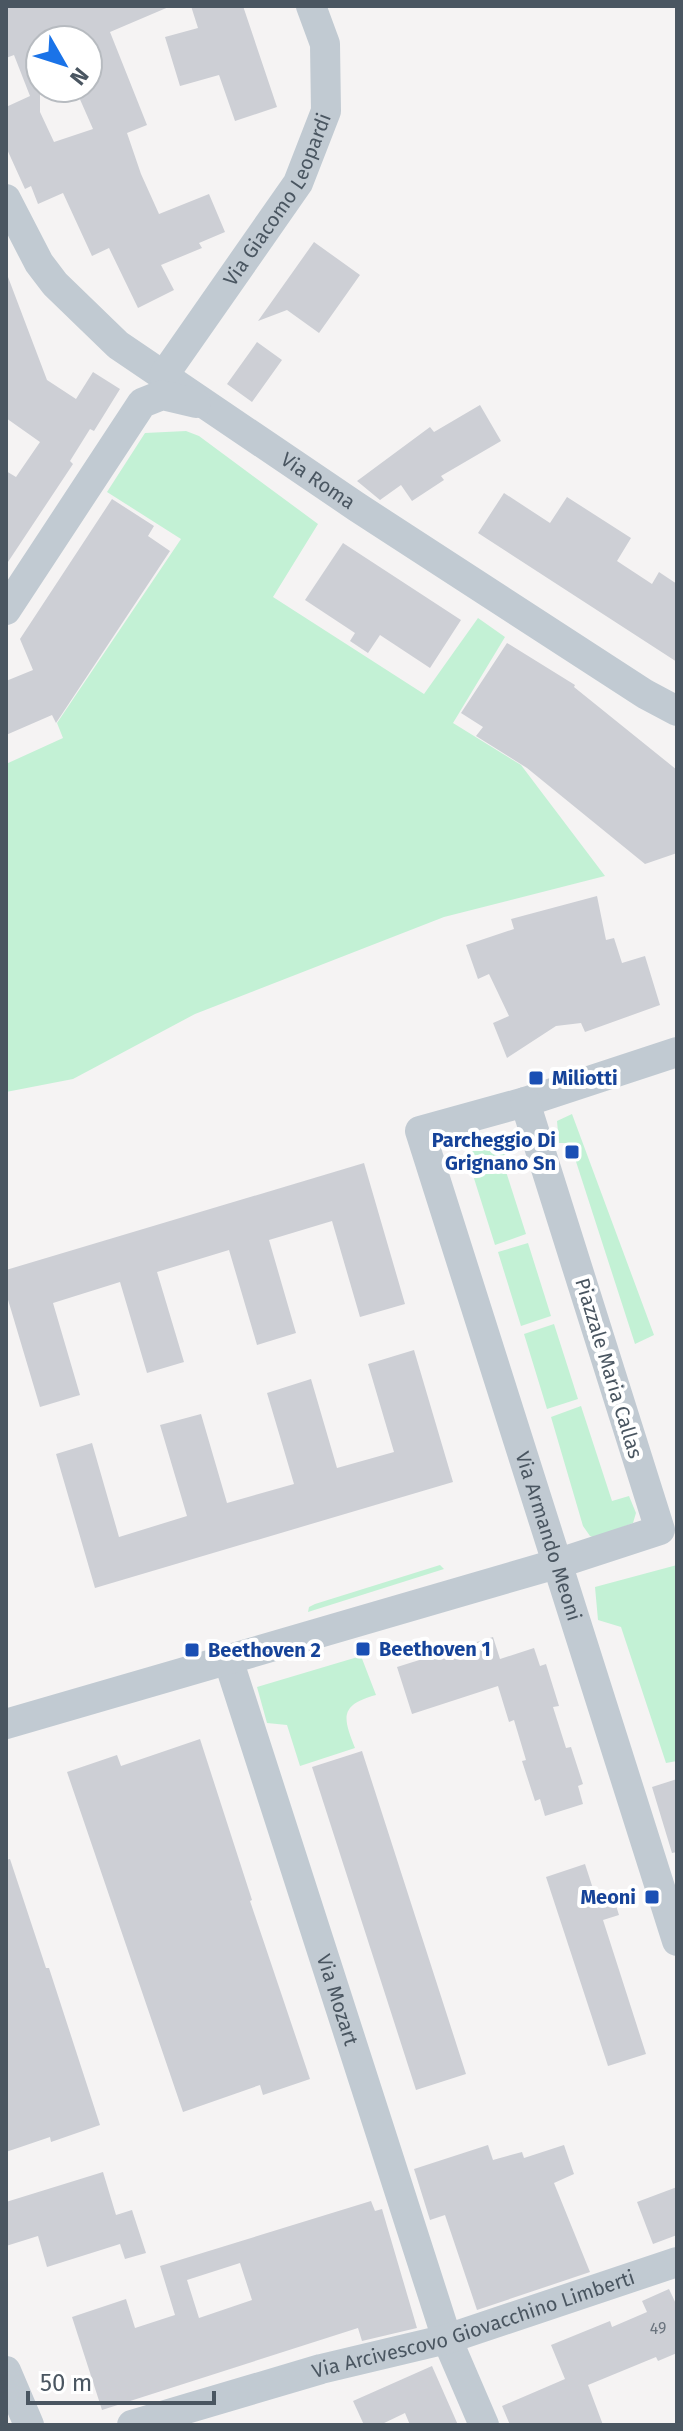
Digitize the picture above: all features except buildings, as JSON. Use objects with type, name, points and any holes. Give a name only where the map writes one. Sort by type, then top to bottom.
[{"type":"street","name":"Via Giacomo Leopardi","points":[[164,375],[298,183],[326,111],[325,44],[311,6]]},
{"type":"street","name":"Via Roma","points":[[6,199],[39,263],[55,284],[118,345],[357,507],[645,694],[677,711]]},
{"type":"street","points":[[6,610],[142,403],[145,378],[118,345]]},
{"type":"street","points":[[142,403],[162,395],[190,400],[216,411]]},
{"type":"street","points":[[525,1102],[677,1052]]},
{"type":"street","name":"Via Armando Meoni","points":[[525,1102],[420,1131],[677,1941]]},
{"type":"street","name":"Piazzale Maria Callas","points":[[525,1102],[660,1530],[556,1564]]},
{"type":"street","points":[[6,1724],[556,1564]]},
{"type":"street","name":"Via Mozart","points":[[228,1659],[447,2339],[484,2425]]},
{"type":"street","name":"Via Arcivescovo Giovacchino Limberti","points":[[132,2425],[321,2369],[447,2339],[677,2262]]},
{"type":"street","points":[[6,2371],[29,2425]]},
{"type":"green space","points":[[186,431],[199,436],[318,524],[273,597],[424,694],[478,618],[505,637],[453,723],[521,765],[605,876],[444,917],[195,1014],[73,1079],[6,1092],[6,764],[63,738],[57,723],[181,539],[107,492],[145,433]]},
{"type":"green space","points":[[572,1114],[654,1335],[635,1344],[570,1143],[559,1143],[557,1121]]},
{"type":"green space","points":[[502,1133],[513,1138],[518,1150],[501,1156],[526,1234],[495,1245],[466,1153],[472,1143]]},
{"type":"green space","points":[[528,1243],[551,1316],[521,1326],[498,1252]]},
{"type":"green space","points":[[554,1324],[578,1399],[547,1409],[524,1334]]},
{"type":"green space","points":[[581,1406],[612,1501],[629,1496],[636,1513],[633,1523],[595,1538],[583,1526],[551,1417]]},
{"type":"green space","points":[[440,1565],[444,1569],[308,1612],[309,1607],[315,1604]]},
{"type":"green space","points":[[677,1565],[677,1761],[666,1763],[621,1627],[598,1620],[595,1587]]},
{"type":"green space","points":[[361,1656],[376,1695],[355,1703],[347,1714],[355,1748],[300,1766],[287,1725],[267,1723],[257,1687]]},
{"type":"place","name":"Miliotti","points":[[536,1078]]},
{"type":"place","name":"Parcheggio Di Grignano Sn","points":[[572,1152]]},
{"type":"place","name":"Beethoven 1","points":[[363,1649]]},
{"type":"place","name":"Beethoven 2","points":[[192,1650]]},
{"type":"place","name":"Meoni","points":[[652,1897]]}]
